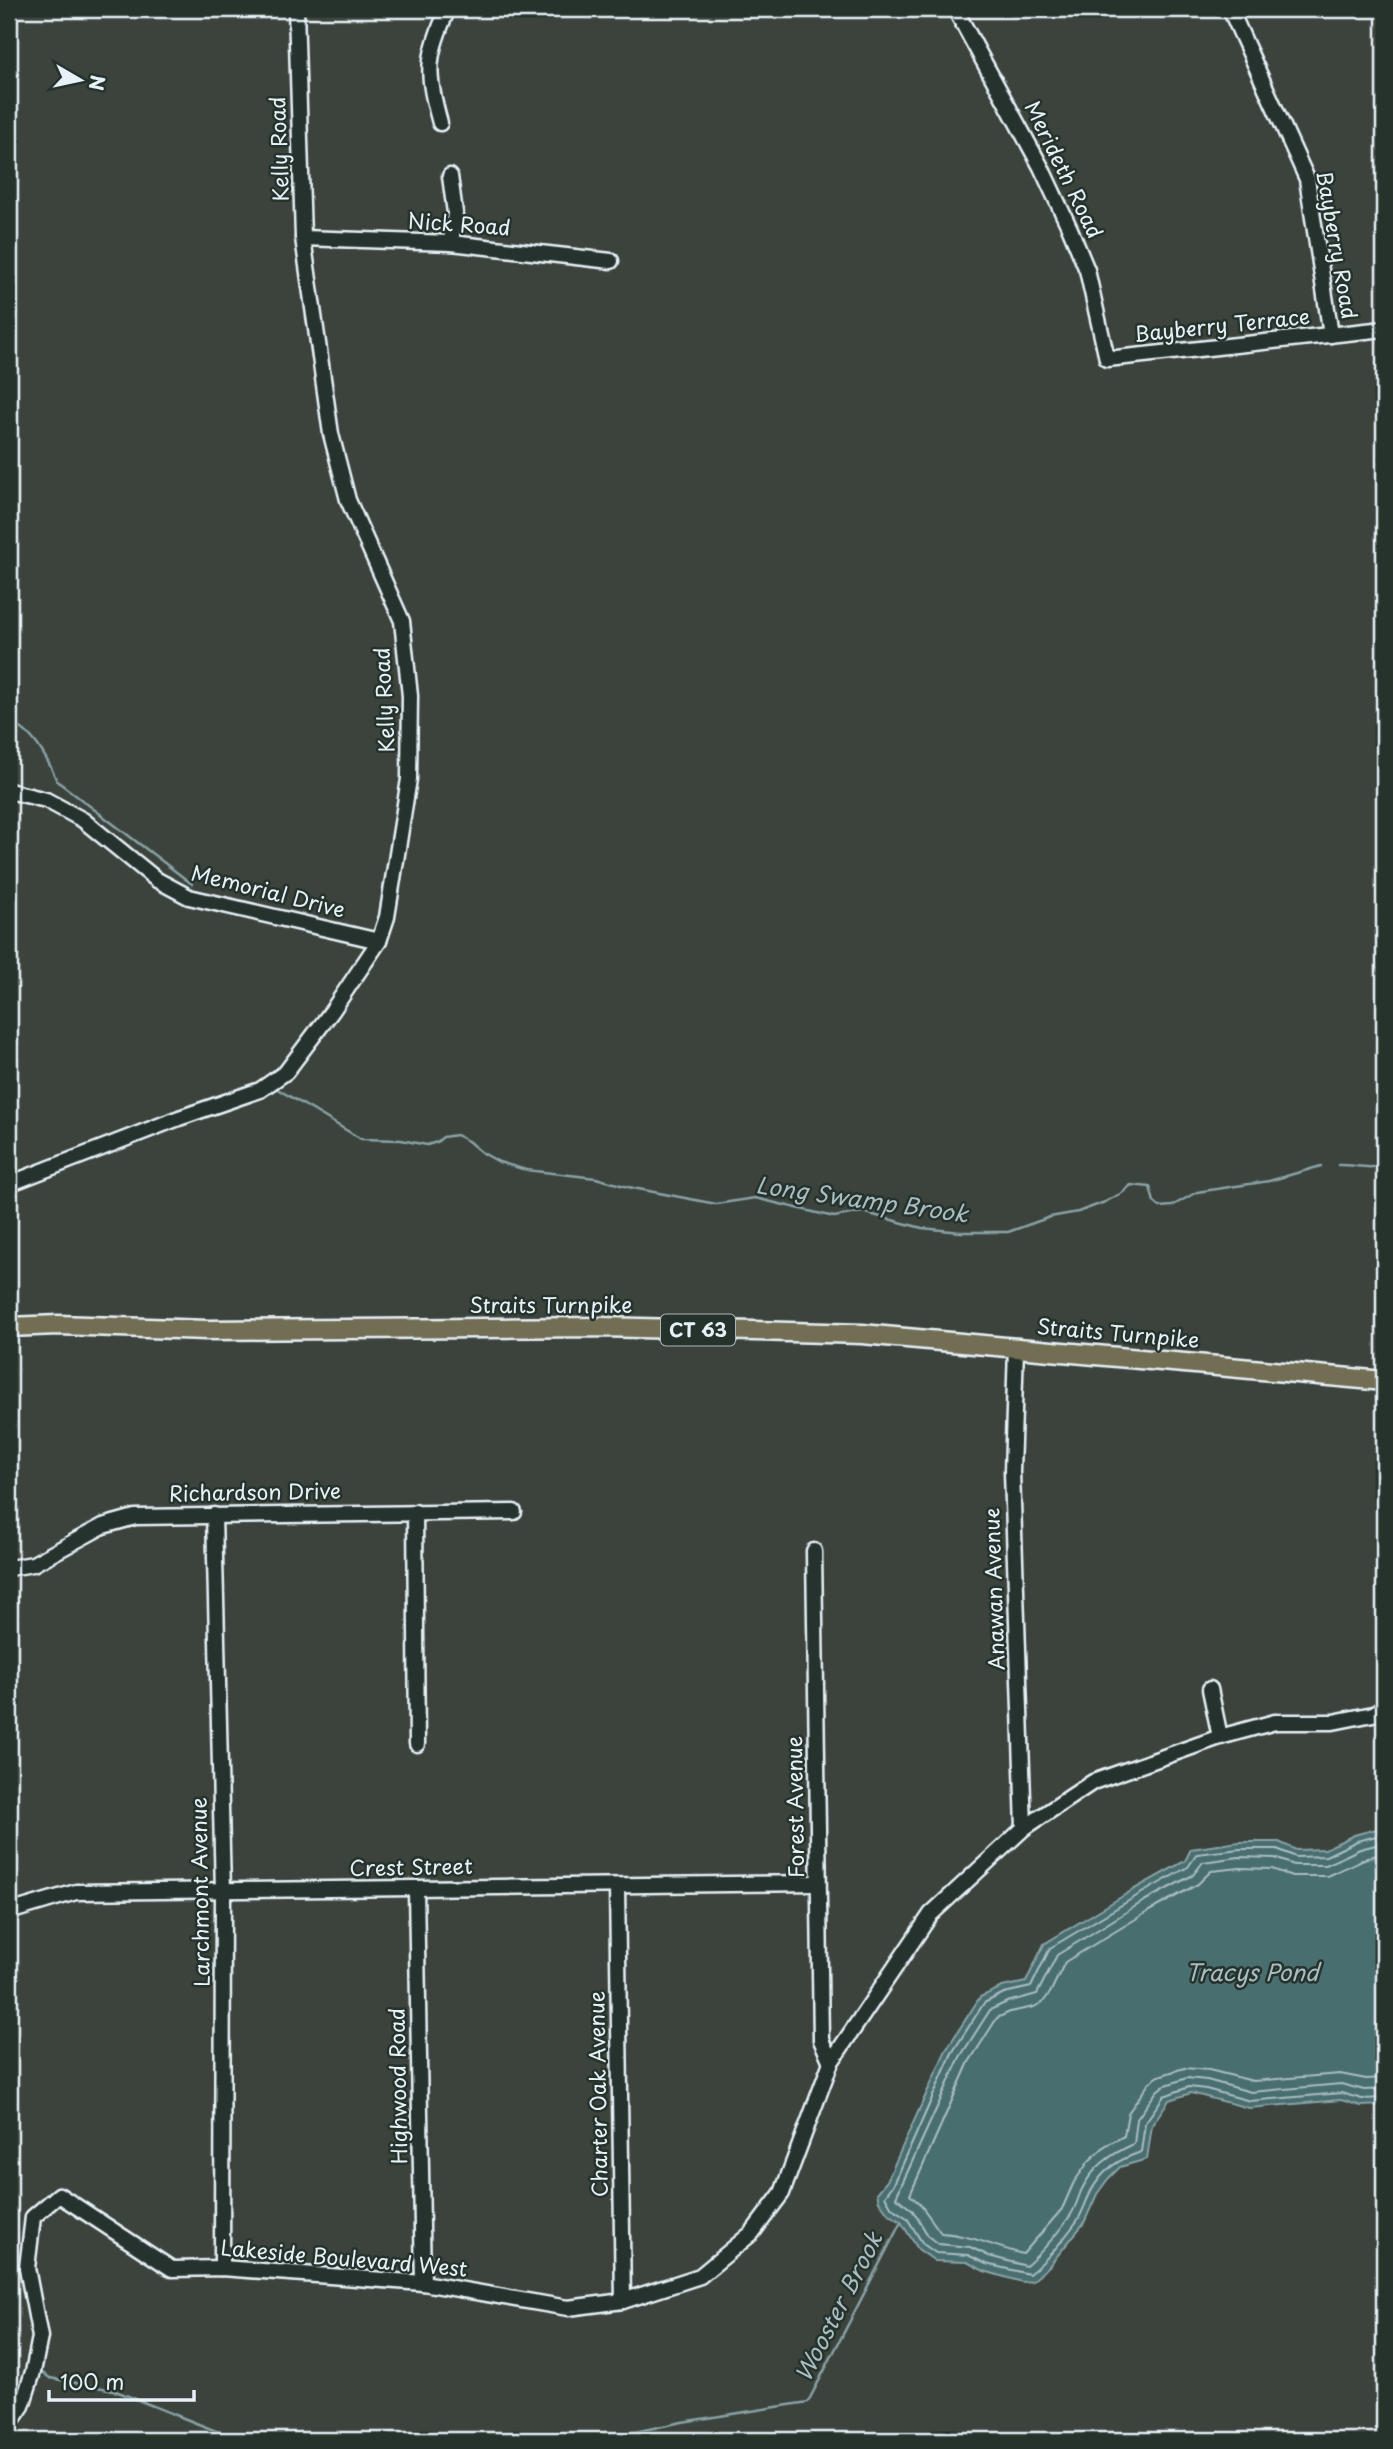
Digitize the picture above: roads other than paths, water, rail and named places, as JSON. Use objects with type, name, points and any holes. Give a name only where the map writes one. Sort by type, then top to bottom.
[{"type":"main road","name":"Straits Turnpike","points":[[9,1327],[58,1325],[207,1330],[602,1327],[862,1334],[1384,1381]]},
{"type":"street","name":"Kelly Road","points":[[9,1184],[179,1118],[260,1090],[286,1072],[353,981],[379,941],[387,917],[408,791],[410,696],[402,621],[348,500],[331,434],[303,238],[296,9]]},
{"type":"street","points":[[440,123],[433,98],[429,61],[434,39],[448,9]]},
{"type":"street","name":"Merideth Road","points":[[955,9],[1041,167],[1070,229],[1087,270],[1107,359]]},
{"type":"street","name":"Bayberry Road","points":[[1230,9],[1307,179],[1331,335]]},
{"type":"street","points":[[450,176],[455,213],[451,243]]},
{"type":"street","name":"Nick Road","points":[[303,238],[451,243],[611,261]]},
{"type":"street","name":"Bayberry Terrace","points":[[1107,359],[1384,329]]},
{"type":"street","name":"Memorial Drive","points":[[9,791],[46,800],[83,820],[157,880],[189,897],[379,941]]},
{"type":"street","name":"Anawan Avenue","points":[[1016,1348],[1013,1472],[1024,1828]]},
{"type":"street","points":[[415,1512],[416,1744]]},
{"type":"street","name":"Richardson Drive","points":[[9,1568],[33,1564],[103,1526],[135,1517],[514,1512]]},
{"type":"street","name":"Larchmont Avenue","points":[[214,1515],[223,1891],[222,2268]]},
{"type":"street","name":"Forest Avenue","points":[[814,1551],[821,2040],[831,2062]]},
{"type":"street","points":[[1210,1689],[1220,1737]]},
{"type":"street","name":"Lakeside Boulevard West","points":[[9,2425],[22,2406],[40,2337],[27,2268],[33,2217],[59,2195],[172,2269],[222,2268],[423,2283],[568,2308],[623,2301],[700,2276],[752,2233],[782,2193],[831,2062],[931,1914],[1024,1828],[1093,1782],[1220,1737],[1275,1722],[1333,1723],[1373,1714],[1384,1708]]},
{"type":"street","name":"Crest Street","points":[[9,1912],[76,1892],[817,1883]]},
{"type":"street","name":"Charter Oak Avenue","points":[[617,1886],[623,2301]]},
{"type":"street","name":"Highwood Road","points":[[416,1889],[423,2283]]},
{"type":"water","name":"Tracys Pond","points":[[1384,1827],[1384,2105],[1361,2106],[1341,2100],[1249,2108],[1191,2093],[1169,2100],[1152,2125],[1147,2159],[1120,2167],[1108,2179],[1097,2194],[1084,2223],[1049,2266],[1033,2281],[1022,2282],[984,2271],[967,2262],[935,2261],[918,2249],[901,2222],[888,2213],[879,2201],[877,2193],[887,2181],[946,2050],[980,1997],[1002,1987],[1026,1982],[1044,1944],[1185,1861],[1191,1849],[1239,1842],[1279,1842],[1296,1850],[1325,1849],[1354,1835]]},
{"type":"waterway","name":"Long Swamp Brook","points":[[9,719],[28,733],[38,745],[57,781],[192,884]]},
{"type":"waterway","name":"Long Swamp Brook","points":[[274,1087],[361,1139],[401,1140],[427,1145],[443,1137],[456,1135],[499,1162],[526,1170],[596,1178],[716,1204],[755,1198],[834,1217],[862,1212],[922,1228],[961,1232],[1008,1232],[1105,1202],[1131,1185],[1150,1187],[1154,1202],[1160,1207],[1172,1206],[1197,1192],[1269,1181],[1321,1166]]},
{"type":"waterway","name":"Long Swamp Brook","points":[[1338,1165],[1368,1167],[1384,1164]]},
{"type":"waterway","name":"Wooster Brook","points":[[597,2440],[682,2422],[808,2402],[901,2222]]},
{"type":"waterway","name":"Wooster Brook","points":[[39,2371],[50,2378],[113,2390],[216,2431],[260,2440]]}]
